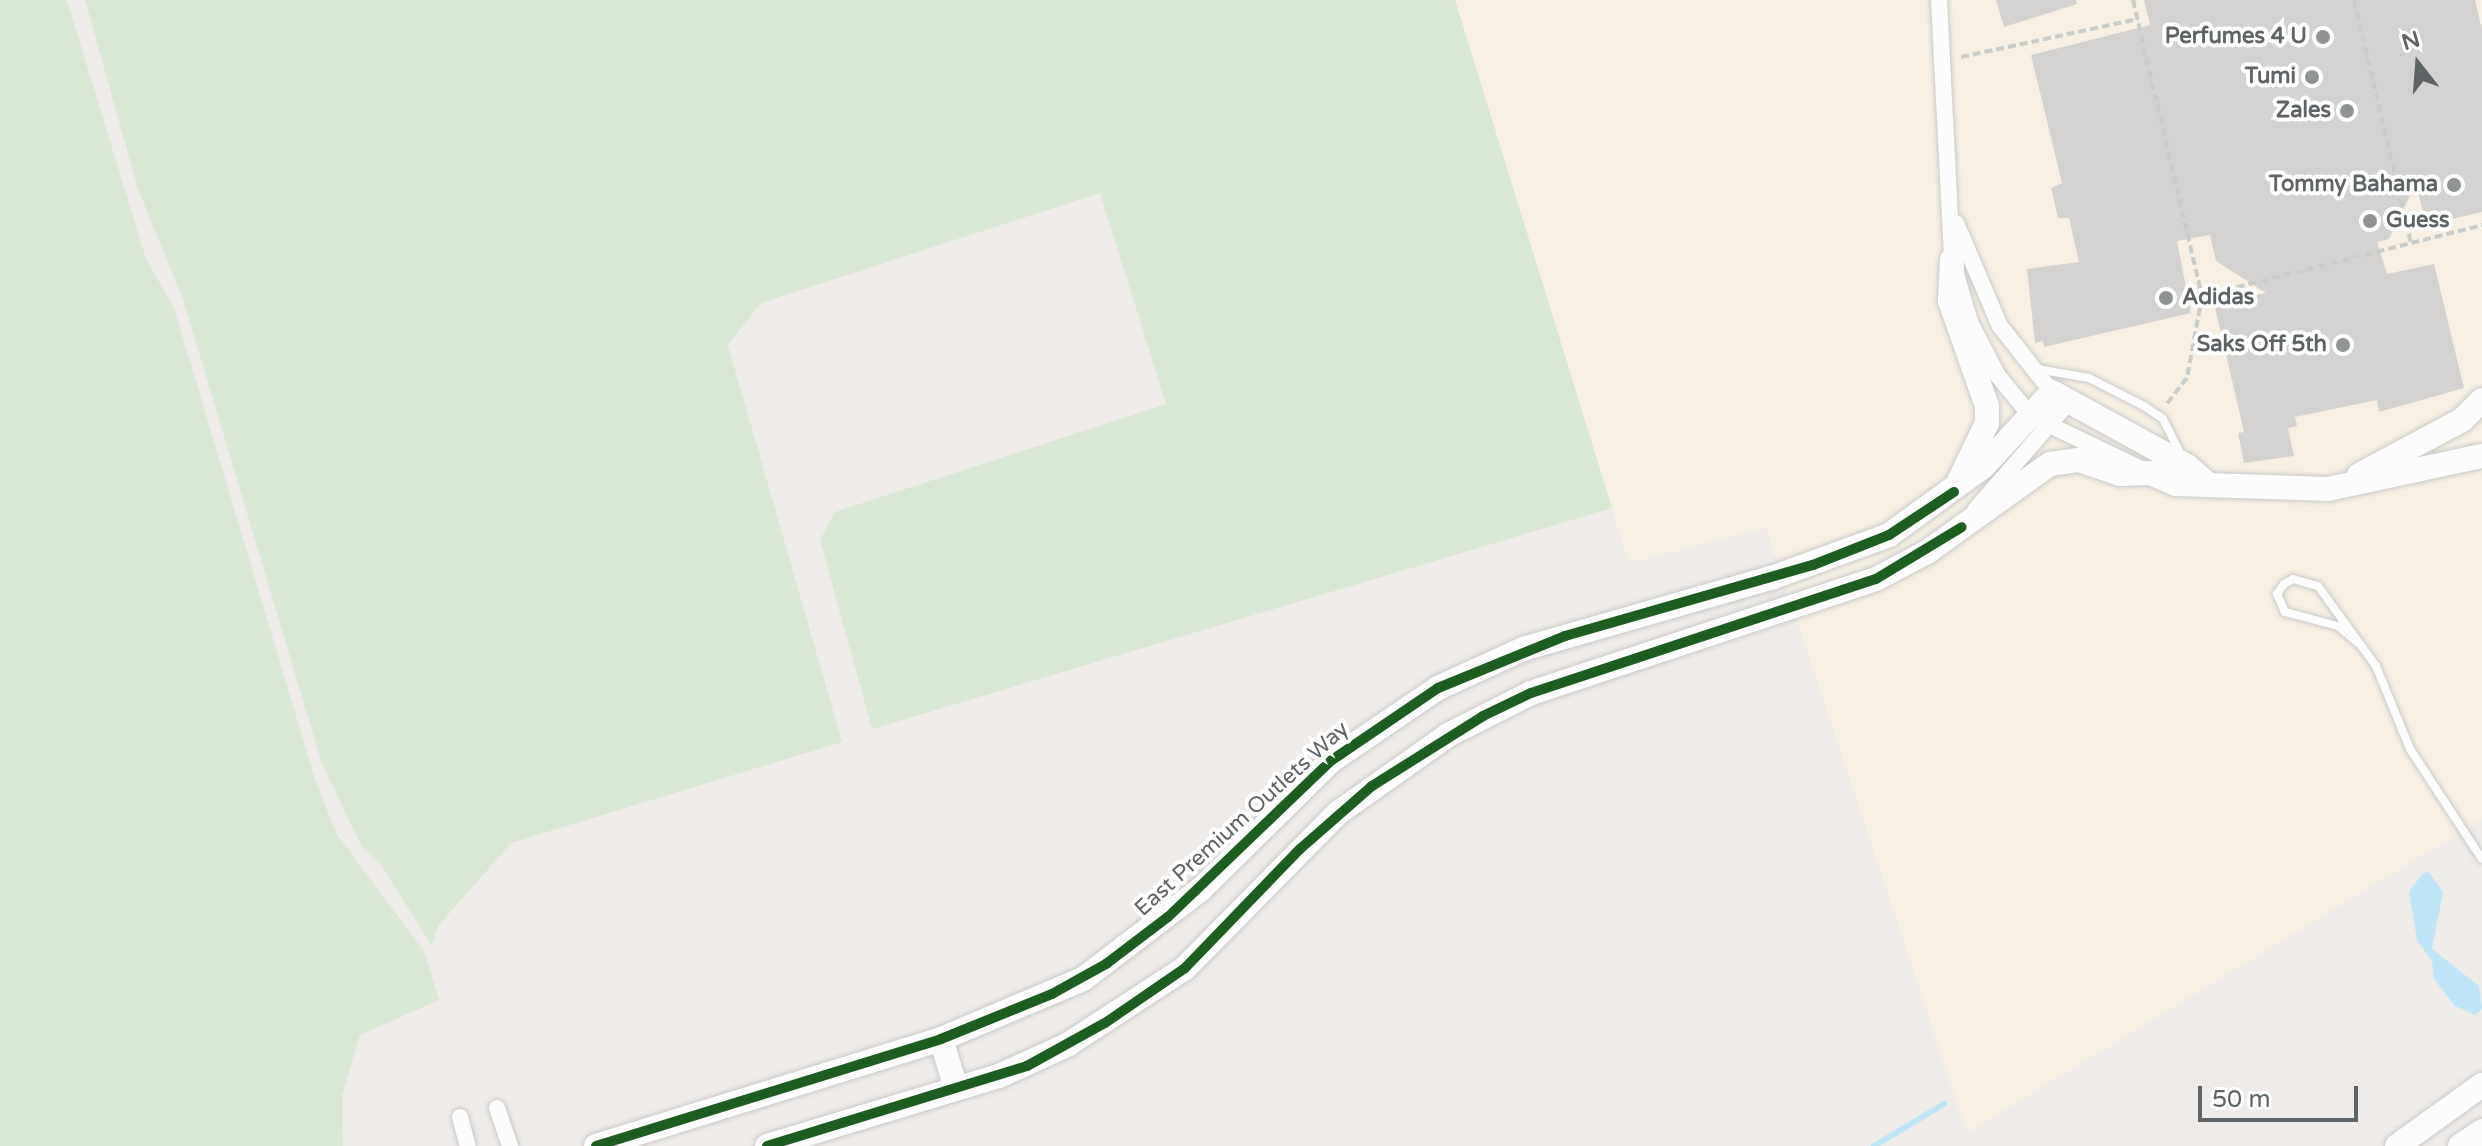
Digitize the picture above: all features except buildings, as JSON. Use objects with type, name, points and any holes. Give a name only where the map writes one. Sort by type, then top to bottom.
[{"type":"street","points":[[1939,0],[1952,260],[1950,301],[1987,406],[1980,441],[1954,492]]},
{"type":"street","points":[[1950,207],[2000,326],[2030,367],[2060,397],[2187,466],[2209,485]]},
{"type":"street","points":[[1952,260],[1970,322],[1998,376],[2040,422],[2176,484],[2328,489],[2450,467],[2482,456]]},
{"type":"street","name":"East Premium Outlets Way","points":[[767,1146],[1027,1066],[1164,984],[1338,813],[1422,751],[1519,699],[1851,589],[1903,566],[1962,527],[2060,397]]},
{"type":"street","points":[[2328,489],[2404,455],[2462,420],[2482,400]]},
{"type":"street","name":"East Premium Outlets Way","points":[[596,1146],[941,1039],[1052,994],[1106,964],[1200,890],[1308,781],[1382,723],[1482,666],[1565,636],[1813,565],[1889,535],[1954,492],[2040,422]]},
{"type":"street","points":[[2450,467],[2482,443]]},
{"type":"street","points":[[1962,527],[2050,464],[2079,460],[2120,474],[2150,473]]},
{"type":"street","points":[[1308,781],[1338,813]]},
{"type":"street","points":[[941,1039],[956,1088]]},
{"type":"street","points":[[2397,1146],[2482,1085]]},
{"type":"street","points":[[497,1108],[510,1146]]},
{"type":"street","points":[[460,1117],[468,1146]]},
{"type":"street","points":[[2460,1146],[2482,1131]]},
{"type":"lane","points":[[2030,367],[2089,378],[2158,415],[2187,466]]},
{"type":"lane","points":[[2358,643],[2338,626],[2285,612],[2277,594],[2284,584],[2293,579],[2318,586],[2376,666],[2410,749],[2482,859]]},
{"type":"path","points":[[2133,0],[2202,296],[2187,378],[2158,415]]},
{"type":"path","points":[[2354,0],[2411,243]]},
{"type":"path","points":[[1942,61],[2138,19]]},
{"type":"path","points":[[2202,296],[2482,225]]},
{"type":"shaded area","points":[[1455,0],[2482,0],[2482,819],[1967,1133],[1766,528],[1629,563]]},
{"type":"green space","points":[[0,0],[67,0],[146,259],[174,308],[315,779],[336,833],[425,953],[439,1000],[360,1035],[342,1095],[343,1146],[0,1146]]},
{"type":"green space","points":[[85,0],[1455,0],[1612,508],[872,729],[820,540],[835,512],[1166,404],[1100,193],[761,303],[728,345],[842,742],[511,843],[438,926],[432,946],[383,868],[362,847],[322,764],[183,299],[138,189]]},
{"type":"water","points":[[2429,872],[2443,892],[2432,949],[2479,986],[2482,1009],[2475,1015],[2455,1006],[2434,979],[2432,961],[2417,940],[2409,892],[2423,873]]},
{"type":"waterway","points":[[1874,1146],[1944,1104]]},
{"type":"cycle path","points":[[596,1146],[941,1039],[1052,994],[1106,964],[1168,917],[1332,760],[1438,688],[1565,636],[1813,565],[1889,535],[1954,492]]},
{"type":"cycle path","points":[[767,1146],[1027,1066],[1105,1023],[1185,968],[1300,849],[1372,786],[1483,716],[1531,693],[1876,579],[1962,527]]},
{"type":"place","name":"Perfumes 4 U","points":[[2323,37]]},
{"type":"place","name":"Tumi","points":[[2312,77]]},
{"type":"place","name":"Zales","points":[[2347,111]]},
{"type":"place","name":"Tommy Bahama","points":[[2454,185]]},
{"type":"place","name":"Guess","points":[[2370,221]]},
{"type":"place","name":"Adidas","points":[[2166,298]]},
{"type":"place","name":"Saks Off 5th","points":[[2343,345]]}]
